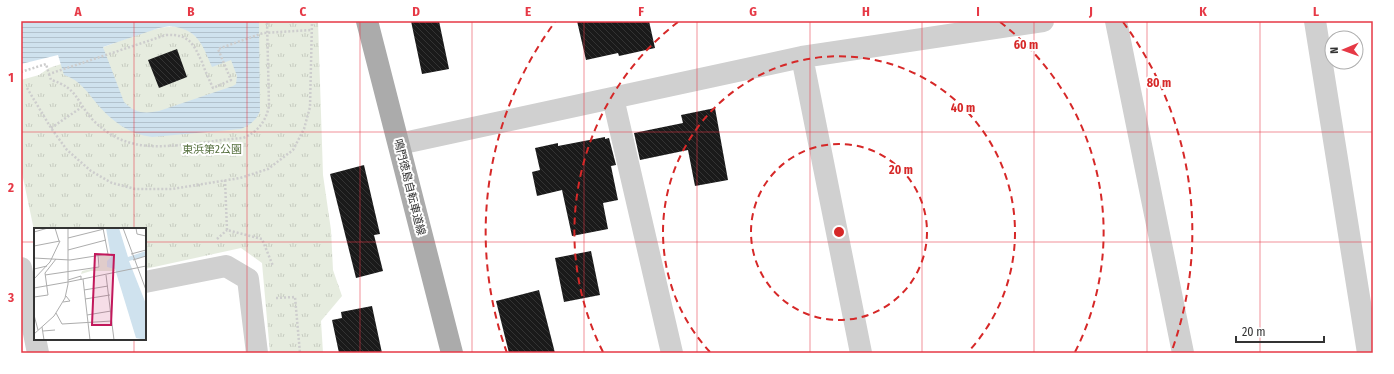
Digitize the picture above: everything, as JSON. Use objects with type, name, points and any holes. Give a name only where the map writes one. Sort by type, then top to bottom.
[{"type":"main road","name":"鳴門徳島自転車道線","points":[[367,21],[452,353]]},
{"type":"street","points":[[399,144],[802,57],[1043,21]]},
{"type":"street","points":[[1116,21],[1183,353]]},
{"type":"street","points":[[1315,21],[1368,353]]},
{"type":"street","points":[[802,57],[861,353]]},
{"type":"street","points":[[613,98],[672,353]]},
{"type":"street","points":[[146,282],[226,266],[248,279],[257,353]]},
{"type":"street","points":[[21,268],[32,305],[34,321]]},
{"type":"street","points":[[36,340],[38,353]]},
{"type":"path","points":[[21,72],[46,64],[51,80],[72,90],[77,96],[82,107],[94,120],[113,135],[124,141],[144,146],[164,147],[243,138],[251,135],[257,130],[267,116],[269,106],[267,21]]},
{"type":"path","points":[[27,88],[51,128],[67,150],[91,170],[112,183],[136,189],[172,189],[240,178],[268,169],[293,150],[304,129],[310,107],[312,21]]},
{"type":"path","points":[[49,74],[166,35],[176,34],[186,38],[195,45],[213,88],[230,80],[218,49],[263,33],[312,30]]},
{"type":"path","points":[[51,128],[82,107]]},
{"type":"green space","name":"東浜第2公園","points":[[259,21],[318,21],[323,175],[331,230],[333,270],[342,296],[321,321],[323,353],[270,353],[262,263],[241,248],[146,269],[146,228],[34,228],[34,230],[21,168],[21,80],[39,75],[49,68],[104,50],[103,47],[152,30],[171,26],[179,27],[189,31],[198,38],[259,25]]},
{"type":"water","points":[[21,21],[259,21],[260,111],[252,122],[241,129],[152,137],[136,133],[116,122],[75,80],[64,75],[58,55],[21,64]],"holes":[[[170,26],[187,30],[198,39],[212,67],[231,60],[237,76],[236,84],[159,111],[140,112],[128,106],[124,102],[103,47],[159,28]]]},
{"type":"building","points":[[411,21],[439,21],[449,69],[422,74]]},
{"type":"building","points":[[577,21],[649,21],[655,48],[619,56],[618,53],[586,60]]},
{"type":"building","points":[[177,49],[187,77],[159,88],[148,60]]},
{"type":"building","points":[[715,108],[728,180],[695,186],[688,150],[640,160],[634,133],[683,123],[681,115]]},
{"type":"building","points":[[605,137],[605,139],[609,138],[616,165],[611,166],[618,200],[603,203],[608,229],[572,236],[562,190],[537,196],[532,172],[540,170],[535,148],[558,143],[558,146]]},
{"type":"building","points":[[364,165],[380,234],[374,235],[383,271],[356,278],[330,174]]},
{"type":"building","points":[[591,251],[600,295],[564,302],[555,258]]},
{"type":"building","points":[[539,290],[555,353],[509,353],[496,301]]},
{"type":"building","points":[[372,306],[382,353],[339,353],[332,320],[342,318],[341,312]]}]
